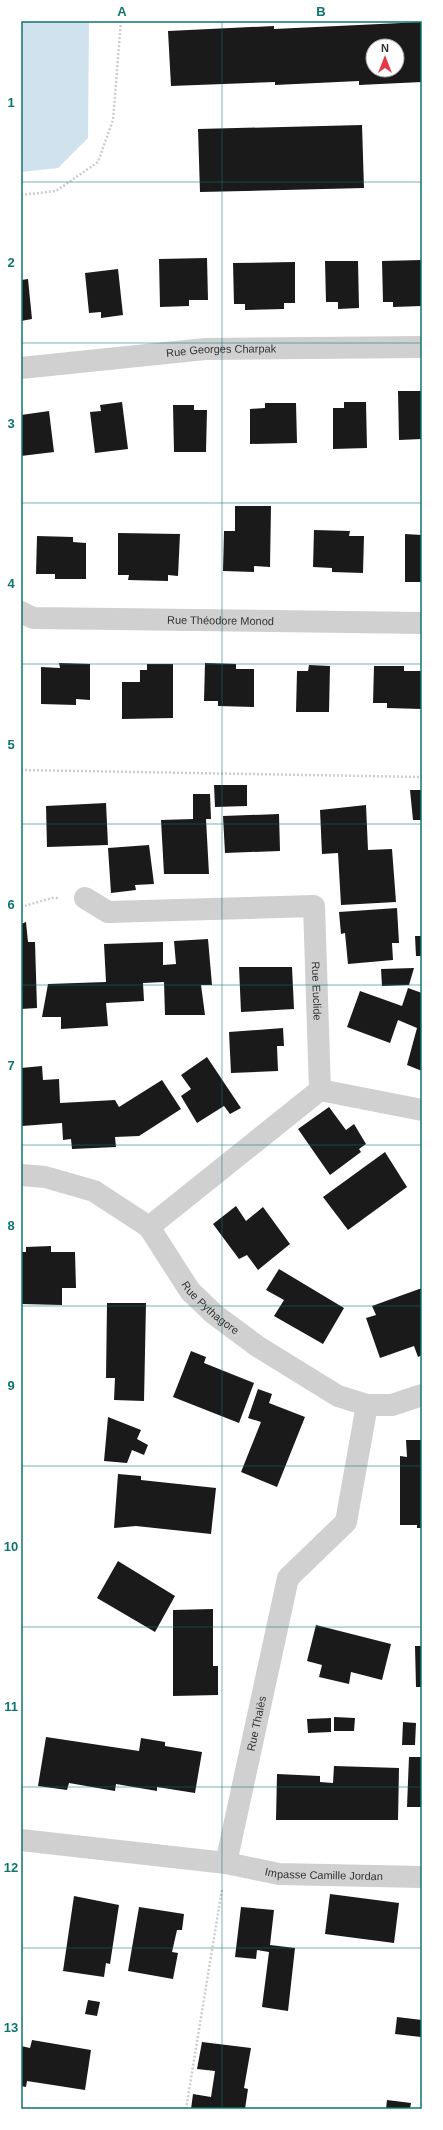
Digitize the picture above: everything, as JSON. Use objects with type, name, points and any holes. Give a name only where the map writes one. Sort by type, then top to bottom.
[{"type":"street","name":"Rue Georges Charpak","points":[[21,368],[205,349],[422,347]]},
{"type":"street","name":"Rue Théodore Monod","points":[[21,612],[33,618],[422,623]]},
{"type":"street","name":"Rue Euclide","points":[[85,898],[108,912],[314,906],[320,1090]]},
{"type":"street","points":[[149,1227],[320,1090],[422,1110]]},
{"type":"street","name":"Rue Pythagore","points":[[21,1175],[45,1177],[94,1191],[149,1227],[190,1291],[214,1314],[256,1346],[338,1396],[367,1405],[392,1405],[422,1395]]},
{"type":"street","name":"Rue Thalès","points":[[226,1863],[288,1578],[346,1522],[367,1405]]},
{"type":"street","points":[[21,1840],[226,1863]]},
{"type":"street","name":"Impasse Camille Jordan","points":[[226,1863],[279,1874],[422,1877]]},
{"type":"path","points":[[21,195],[56,191],[98,162],[113,120],[121,21]]},
{"type":"path","points":[[21,770],[422,777]]},
{"type":"path","points":[[21,907],[52,898],[85,898]]},
{"type":"path","points":[[186,2109],[226,1863]]},
{"type":"water","points":[[21,21],[89,21],[88,138],[58,168],[21,172]]},
{"type":"building","points":[[422,22],[422,82],[359,85],[359,81],[275,85],[275,82],[171,86],[168,31],[274,26],[274,29]]},
{"type":"building","points":[[362,125],[364,188],[200,192],[198,129]]},
{"type":"building","points":[[207,258],[208,300],[189,300],[189,306],[160,307],[159,259]]},
{"type":"building","points":[[422,260],[422,306],[393,307],[393,302],[383,302],[382,261]]},
{"type":"building","points":[[325,261],[358,261],[359,308],[338,309],[338,302],[326,302]]},
{"type":"building","points":[[295,262],[295,303],[284,303],[284,309],[245,310],[245,304],[234,304],[233,263]]},
{"type":"building","points":[[118,269],[123,315],[101,318],[101,312],[89,313],[85,273]]},
{"type":"building","points":[[28,279],[32,319],[21,321],[21,280]]},
{"type":"building","points":[[398,391],[422,391],[422,439],[399,440]]},
{"type":"building","points":[[122,402],[128,449],[95,453],[90,412],[101,411],[100,405]]},
{"type":"building","points":[[344,402],[366,402],[367,448],[333,449],[333,408],[344,408]]},
{"type":"building","points":[[265,403],[296,403],[297,443],[250,444],[250,409],[265,408]]},
{"type":"building","points":[[173,405],[194,405],[194,410],[207,410],[206,452],[174,452]]},
{"type":"building","points":[[49,411],[54,452],[21,456],[21,415]]},
{"type":"building","points":[[235,506],[271,506],[270,567],[254,566],[254,572],[223,571],[224,531],[235,531]]},
{"type":"building","points":[[314,530],[350,531],[349,536],[364,536],[363,573],[332,572],[332,568],[313,567]]},
{"type":"building","points":[[118,533],[180,534],[178,576],[168,575],[168,581],[128,580],[129,575],[118,575]]},
{"type":"building","points":[[405,534],[422,535],[422,582],[405,582]]},
{"type":"building","points":[[37,536],[73,537],[73,542],[86,543],[86,579],[55,579],[55,574],[36,574]]},
{"type":"building","points":[[59,663],[90,664],[90,700],[76,699],[76,705],[41,704],[41,667],[60,668]]},
{"type":"building","points":[[205,663],[236,664],[236,669],[254,669],[254,707],[218,706],[218,701],[204,701]]},
{"type":"building","points":[[147,664],[173,664],[173,718],[122,719],[122,682],[140,682],[140,670],[147,670]]},
{"type":"building","points":[[309,665],[330,666],[329,712],[296,712],[297,671],[308,671]]},
{"type":"building","points":[[374,666],[404,666],[404,671],[422,671],[422,709],[387,708],[387,703],[373,703]]},
{"type":"building","points":[[214,785],[247,785],[247,806],[215,807]]},
{"type":"building","points":[[410,790],[422,790],[422,820],[413,820]]},
{"type":"building","points":[[193,794],[210,794],[211,819],[206,819],[209,874],[164,874],[161,820],[193,819]]},
{"type":"building","points":[[106,803],[108,845],[47,847],[46,806]]},
{"type":"building","points":[[366,805],[368,850],[392,849],[396,902],[341,905],[338,853],[322,854],[320,810]]},
{"type":"building","points":[[279,814],[280,851],[225,853],[223,816]]},
{"type":"building","points":[[149,845],[154,884],[135,885],[136,890],[111,893],[108,848]]},
{"type":"building","points":[[397,908],[399,943],[392,943],[393,960],[348,964],[345,933],[341,934],[339,912]]},
{"type":"building","points":[[26,922],[28,942],[35,942],[37,1008],[21,1009],[21,924]]},
{"type":"building","points":[[415,936],[422,936],[422,956],[416,956]]},
{"type":"building","points":[[208,939],[212,985],[201,985],[205,1015],[165,1015],[164,982],[143,983],[144,1001],[106,1003],[108,1026],[61,1029],[61,1017],[42,1017],[48,984],[106,982],[104,944],[163,942],[163,965],[176,964],[174,941]]},
{"type":"building","points":[[239,967],[292,967],[294,1009],[241,1012]]},
{"type":"building","points":[[414,968],[409,985],[382,986],[381,969]]},
{"type":"building","points":[[408,988],[422,993],[422,1071],[407,1065],[417,1028],[398,1020],[390,1043],[347,1027],[360,991],[402,1006]]},
{"type":"building","points":[[283,1028],[284,1046],[277,1046],[278,1071],[231,1073],[229,1032]]},
{"type":"building","points":[[207,1057],[241,1108],[230,1114],[224,1106],[197,1123],[181,1096],[191,1089],[181,1075]]},
{"type":"building","points":[[42,1066],[43,1080],[59,1079],[60,1103],[115,1100],[119,1107],[162,1080],[181,1109],[139,1136],[115,1137],[116,1147],[72,1149],[71,1139],[63,1140],[62,1123],[22,1126],[21,1068]]},
{"type":"building","points":[[329,1107],[346,1130],[354,1124],[366,1144],[359,1149],[361,1152],[330,1175],[298,1129]]},
{"type":"building","points":[[385,1152],[407,1187],[348,1230],[323,1197]]},
{"type":"building","points":[[236,1206],[246,1221],[263,1207],[290,1244],[258,1270],[247,1255],[239,1259],[213,1224]]},
{"type":"building","points":[[51,1246],[51,1252],[75,1252],[76,1288],[62,1288],[62,1305],[21,1304],[21,1252],[26,1252],[26,1247]]},
{"type":"building","points":[[279,1269],[344,1308],[323,1344],[274,1316],[284,1300],[266,1290]]},
{"type":"building","points":[[422,1288],[422,1355],[418,1357],[414,1346],[380,1358],[366,1318],[376,1315],[372,1306]]},
{"type":"building","points":[[107,1303],[146,1303],[144,1401],[114,1400],[115,1378],[106,1378]]},
{"type":"building","points":[[191,1351],[206,1357],[204,1363],[254,1383],[239,1423],[173,1397]]},
{"type":"building","points":[[258,1389],[272,1394],[269,1403],[305,1417],[277,1487],[241,1472],[261,1422],[248,1418]]},
{"type":"building","points":[[108,1417],[141,1430],[137,1439],[148,1445],[144,1455],[132,1450],[127,1463],[104,1461]]},
{"type":"building","points":[[406,1440],[422,1440],[422,1528],[417,1528],[417,1525],[400,1525],[400,1456],[407,1457]]},
{"type":"building","points":[[118,1474],[141,1476],[141,1480],[216,1488],[211,1534],[136,1526],[114,1528]]},
{"type":"building","points":[[118,1561],[175,1596],[155,1632],[97,1598]]},
{"type":"building","points":[[213,1609],[213,1666],[218,1666],[218,1695],[173,1696],[173,1610]]},
{"type":"building","points":[[316,1625],[391,1644],[382,1680],[351,1672],[349,1684],[319,1677],[322,1665],[307,1661]]},
{"type":"building","points":[[415,1646],[422,1646],[422,1687],[416,1687]]},
{"type":"building","points":[[334,1717],[355,1718],[354,1731],[334,1731]]},
{"type":"building","points":[[331,1718],[331,1732],[308,1733],[307,1719]]},
{"type":"building","points":[[403,1722],[416,1723],[415,1745],[402,1745]]},
{"type":"building","points":[[46,1737],[139,1751],[141,1738],[165,1742],[165,1746],[202,1752],[195,1793],[157,1787],[157,1791],[116,1784],[115,1791],[69,1783],[67,1790],[38,1786]]},
{"type":"building","points":[[409,1757],[422,1757],[422,1807],[407,1807]]},
{"type":"building","points":[[334,1766],[399,1768],[398,1820],[276,1820],[277,1774],[320,1776],[320,1782],[333,1783]]},
{"type":"building","points":[[330,1894],[399,1903],[394,1943],[325,1934]]},
{"type":"building","points":[[74,1896],[119,1905],[110,1964],[106,1963],[104,1977],[63,1971]]},
{"type":"building","points":[[139,1907],[184,1914],[182,1930],[177,1930],[172,1952],[178,1953],[173,1979],[128,1971]]},
{"type":"building","points":[[241,1907],[274,1910],[270,1945],[295,1948],[288,2011],[262,2007],[269,1952],[257,1950],[256,1959],[235,1957]]},
{"type":"building","points":[[88,2000],[100,2002],[97,2016],[85,2014]]},
{"type":"building","points":[[397,2017],[422,2020],[421,2037],[395,2034]]},
{"type":"building","points":[[32,2040],[91,2050],[85,2090],[27,2081],[26,2087],[21,2086],[21,2046],[30,2048]]},
{"type":"building","points":[[202,2042],[251,2048],[244,2088],[248,2089],[245,2109],[191,2109],[193,2094],[211,2097],[215,2071],[197,2069]]},
{"type":"building","points":[[387,2100],[411,2103],[410,2109],[386,2109]]}]
